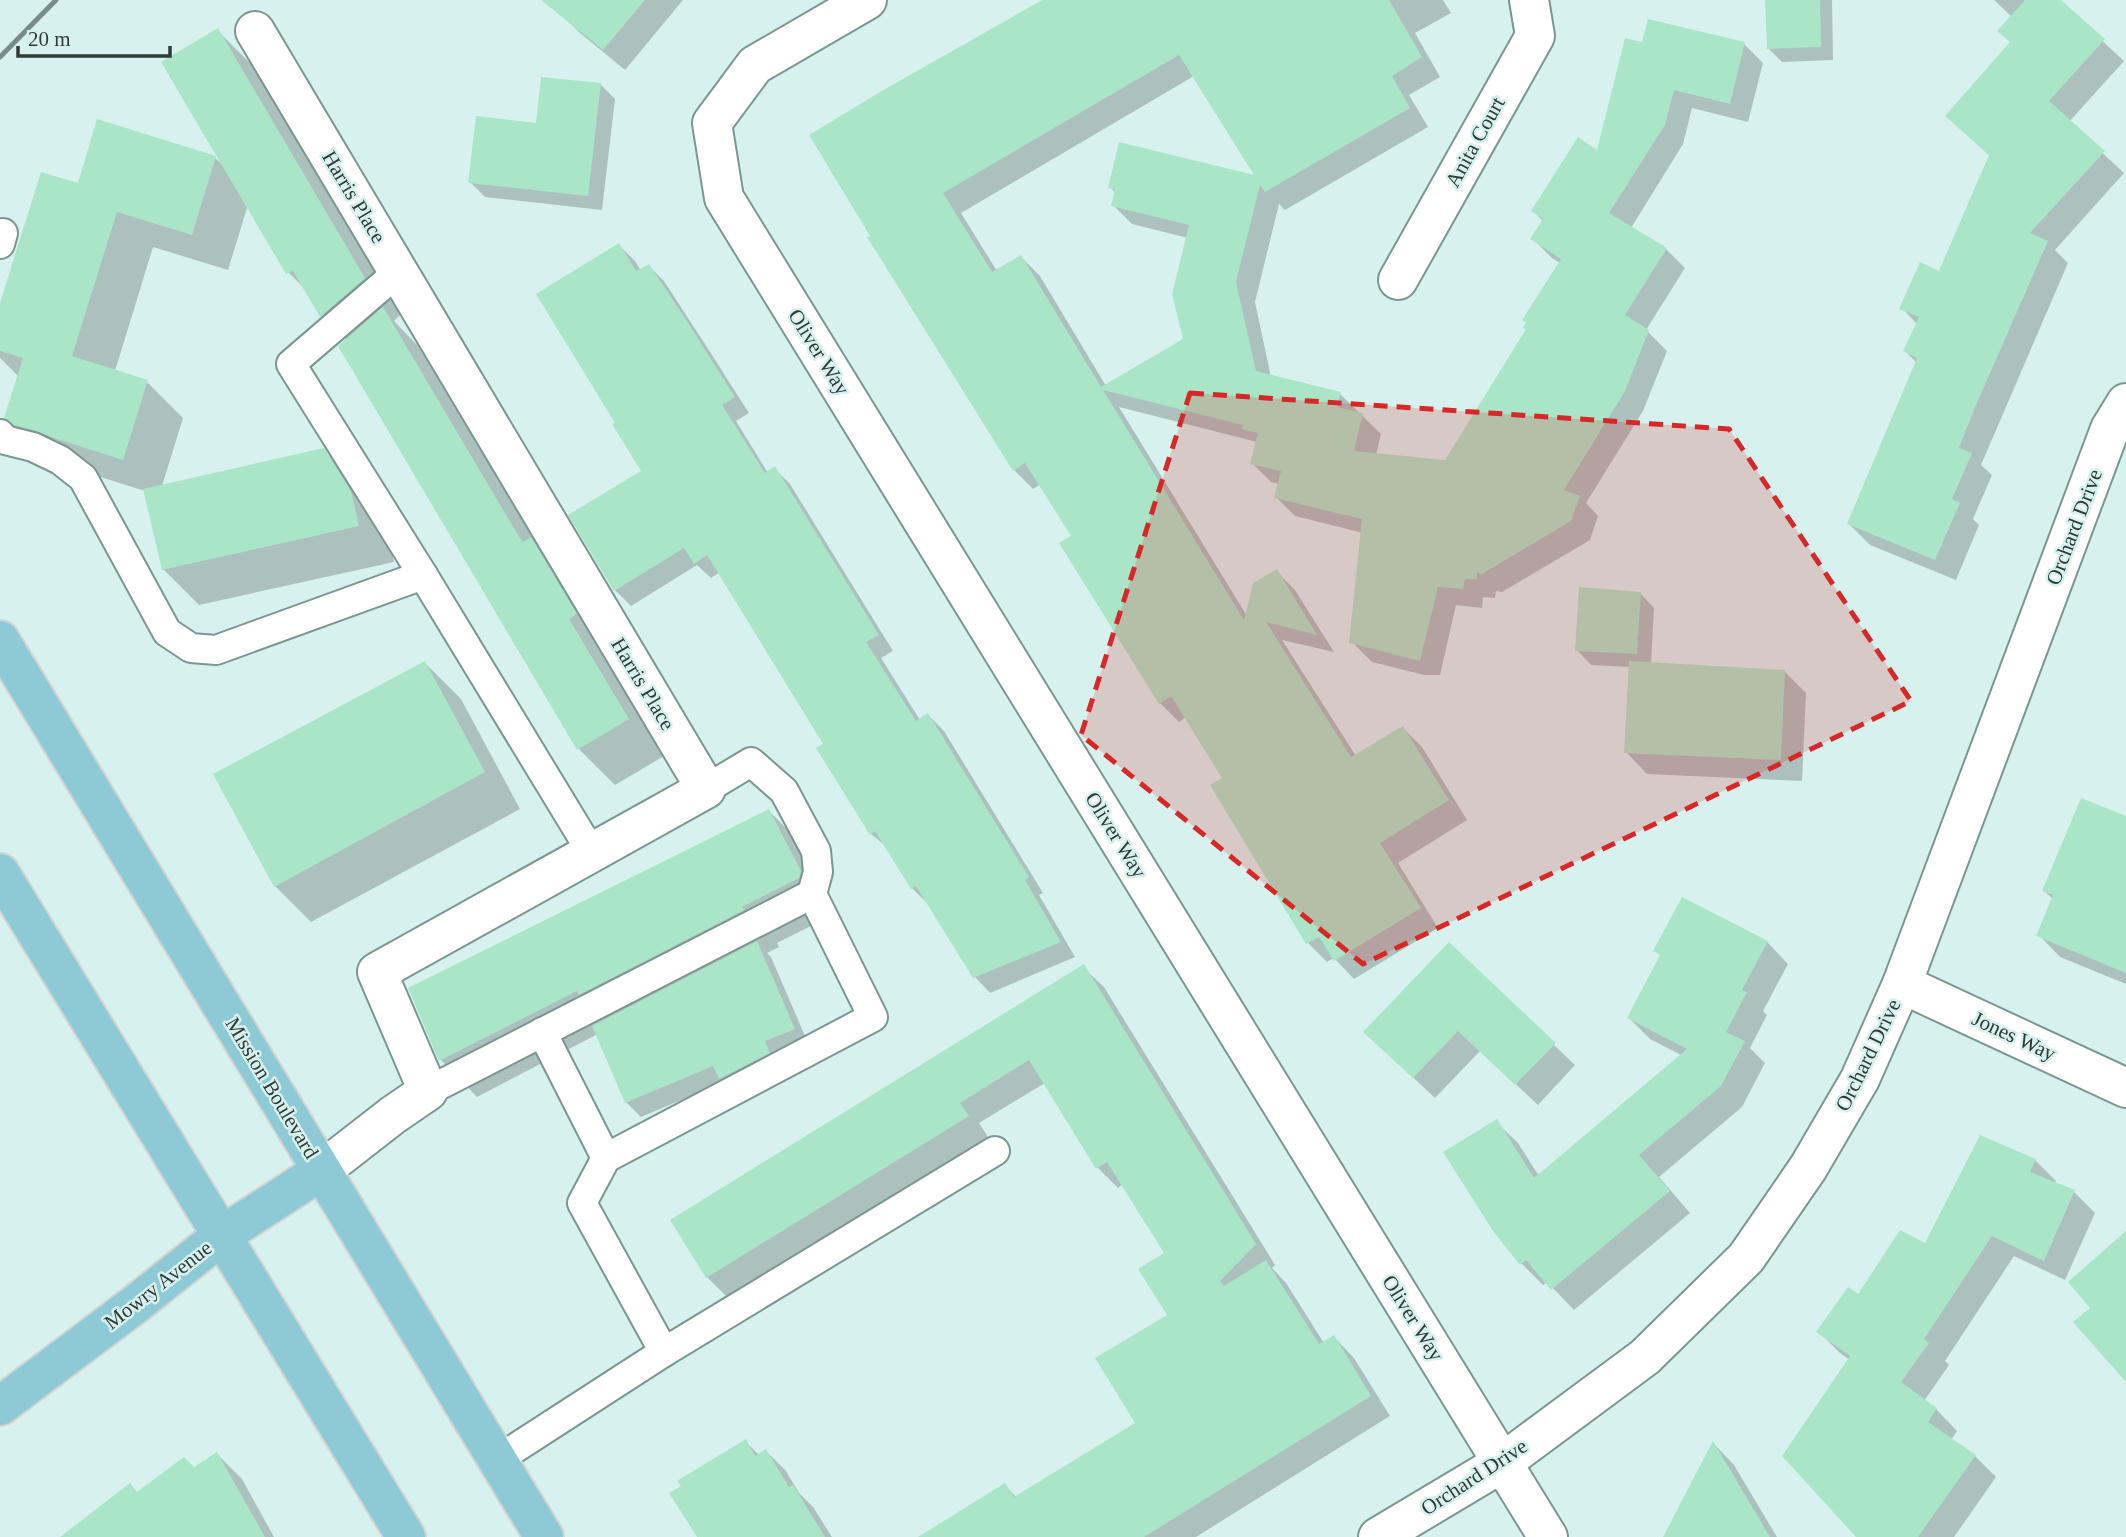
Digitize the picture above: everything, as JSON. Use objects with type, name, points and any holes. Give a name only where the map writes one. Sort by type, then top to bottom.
[{"type":"main road","name":"Mission Boulevard","points":[[0,640],[544,1537]]},
{"type":"main road","points":[[0,873],[406,1537]]},
{"type":"main road","name":"Mowry Avenue","points":[[0,1406],[221,1236],[321,1171]]},
{"type":"street","name":"Oliver Way","points":[[867,0],[755,65],[712,122],[724,198],[1548,1537]]},
{"type":"street","name":"Anita Court","points":[[1398,280],[1535,36],[1529,0]]},
{"type":"street","name":"Harris Place","points":[[255,31],[706,789]]},
{"type":"street","name":"Orchard Drive","points":[[1378,1537],[1502,1463],[1645,1357],[1746,1258],[1808,1168],[1860,1079],[1902,984],[2110,429],[2126,403]]},
{"type":"street","points":[[321,1171],[428,1091],[377,972],[706,789]]},
{"type":"street","name":"Jones Way","points":[[1902,984],[2126,1088]]},
{"type":"lane","points":[[398,272],[291,364],[424,575],[592,853]]},
{"type":"lane","points":[[0,434],[5,440],[33,447],[60,460],[83,478],[167,632],[191,648],[216,650],[424,575]]},
{"type":"lane","points":[[664,1352],[582,1203],[606,1157],[873,1017],[811,894],[818,872],[816,851],[784,791],[751,762],[706,789]]},
{"type":"lane","points":[[428,1091],[811,894]]},
{"type":"lane","points":[[542,1032],[606,1157]]},
{"type":"lane","points":[[497,1460],[664,1352],[995,1151]]},
{"type":"highlighted area","points":[[1190,393],[1729,429],[1911,701],[1363,964],[1081,735]]},
{"type":"building","points":[[541,0],[645,0],[603,50]]},
{"type":"building","points":[[1042,0],[1389,0],[1422,57],[1392,76],[1410,108],[1265,192],[1260,185],[1236,282],[1256,371],[1341,392],[1337,407],[1363,413],[1354,451],[1445,460],[1526,329],[1523,328],[1526,322],[1522,320],[1561,259],[1530,239],[1543,219],[1531,211],[1578,137],[1597,150],[1625,38],[1642,42],[1648,19],[1745,42],[1730,104],[1674,90],[1665,125],[1609,213],[1667,248],[1625,315],[1649,330],[1625,391],[1564,490],[1580,496],[1571,521],[1482,574],[1477,573],[1477,579],[1465,579],[1463,589],[1438,587],[1420,661],[1349,643],[1362,519],[1274,498],[1281,471],[1250,464],[1258,433],[1242,429],[1243,425],[1103,390],[1244,620],[1253,583],[1277,569],[1317,635],[1266,622],[1351,757],[1403,726],[1449,800],[1380,843],[1421,908],[1334,961],[1319,937],[1306,944],[1210,785],[1222,778],[1171,696],[1159,704],[1059,543],[1071,536],[1025,463],[1013,471],[867,237],[870,236],[809,135]],"holes":[[[1179,55],[1254,175],[1119,142],[1108,188],[1115,189],[1111,206],[1189,225],[1172,294],[1183,339],[1101,387],[1021,255],[992,272],[943,193]]]},
{"type":"building","points":[[1765,0],[1820,0],[1821,47],[1767,49]]},
{"type":"building","points":[[2025,0],[2061,0],[2105,39],[2049,101],[2105,151],[2030,233],[2048,241],[1959,448],[1972,453],[1952,499],[1960,503],[1935,560],[1847,524],[1917,358],[1903,351],[1919,317],[1899,309],[1920,262],[1939,271],[1989,155],[1945,116],[2010,42],[1997,31]]},
{"type":"building","points":[[218,28],[365,278],[320,317],[293,271],[286,274],[161,62]]},
{"type":"building","points":[[541,77],[601,83],[588,196],[468,183],[476,116],[536,123]]},
{"type":"building","points":[[97,119],[216,156],[192,235],[117,212],[72,356],[148,380],[123,460],[14,425],[4,418],[23,358],[0,351],[0,303],[41,172],[78,183]]},
{"type":"building","points":[[619,243],[636,271],[649,264],[735,397],[722,405],[765,473],[775,466],[879,635],[866,642],[916,721],[928,713],[1029,877],[1025,880],[1061,942],[973,978],[916,886],[911,889],[875,831],[870,835],[816,748],[823,744],[707,555],[694,564],[684,548],[614,591],[568,515],[641,471],[612,424],[615,423],[536,294]]},
{"type":"building","points":[[383,307],[518,535],[523,542],[531,537],[577,614],[569,619],[629,719],[577,750],[338,346]]},
{"type":"building","points":[[324,448],[351,491],[359,526],[162,570],[143,489]]},
{"type":"building","points":[[1579,587],[1641,592],[1637,654],[1575,651]]},
{"type":"building","points":[[425,661],[485,772],[274,887],[213,774]]},
{"type":"building","points":[[1629,661],[1785,670],[1781,760],[1624,753]]},
{"type":"building","points":[[2081,798],[2126,816],[2126,973],[2036,936],[2053,895],[2042,891]]},
{"type":"building","points":[[769,809],[801,871],[799,878],[742,907],[744,910],[579,995],[577,991],[439,1061],[408,988]]},
{"type":"building","points":[[1682,897],[1768,941],[1742,990],[1747,992],[1726,1032],[1745,1041],[1721,1086],[1639,1155],[1670,1191],[1551,1290],[1526,1260],[1520,1265],[1493,1231],[1443,1152],[1497,1119],[1534,1178],[1687,1049],[1627,1018],[1660,955],[1653,951]]},
{"type":"building","points":[[757,941],[795,1029],[765,1041],[770,1053],[719,1079],[713,1066],[625,1103],[592,1026]]},
{"type":"building","points":[[1449,942],[1556,1043],[1515,1085],[1458,1031],[1413,1078],[1363,1032]]},
{"type":"building","points":[[1084,964],[1256,1244],[1220,1281],[1224,1286],[1266,1260],[1319,1344],[1334,1335],[1371,1396],[1144,1537],[918,1537],[1005,1483],[1014,1497],[1135,1423],[1095,1358],[1167,1315],[1138,1269],[1164,1253],[1107,1162],[1096,1169],[1029,1060],[960,1103],[969,1116],[706,1278],[670,1220]]},
{"type":"building","points":[[1980,1135],[2036,1159],[2030,1172],[2075,1190],[2044,1261],[1992,1236],[1924,1339],[1929,1343],[1901,1382],[1937,1408],[1928,1422],[1976,1455],[1918,1537],[1856,1537],[1782,1456],[1850,1356],[1816,1332],[1848,1287],[1858,1294],[1900,1230],[1925,1243]]},
{"type":"building","points":[[2126,1231],[2126,1382],[2073,1322],[2090,1308],[2068,1282]]},
{"type":"building","points":[[746,1439],[755,1456],[766,1449],[789,1487],[793,1485],[825,1537],[697,1537],[669,1493],[681,1486],[677,1481]]},
{"type":"building","points":[[1713,1441],[1770,1537],[1663,1537]]},
{"type":"building","points":[[217,1452],[265,1537],[60,1537],[130,1483],[137,1492],[184,1457],[194,1467]]},
{"type":"railway","points":[[0,57],[56,0]]}]
